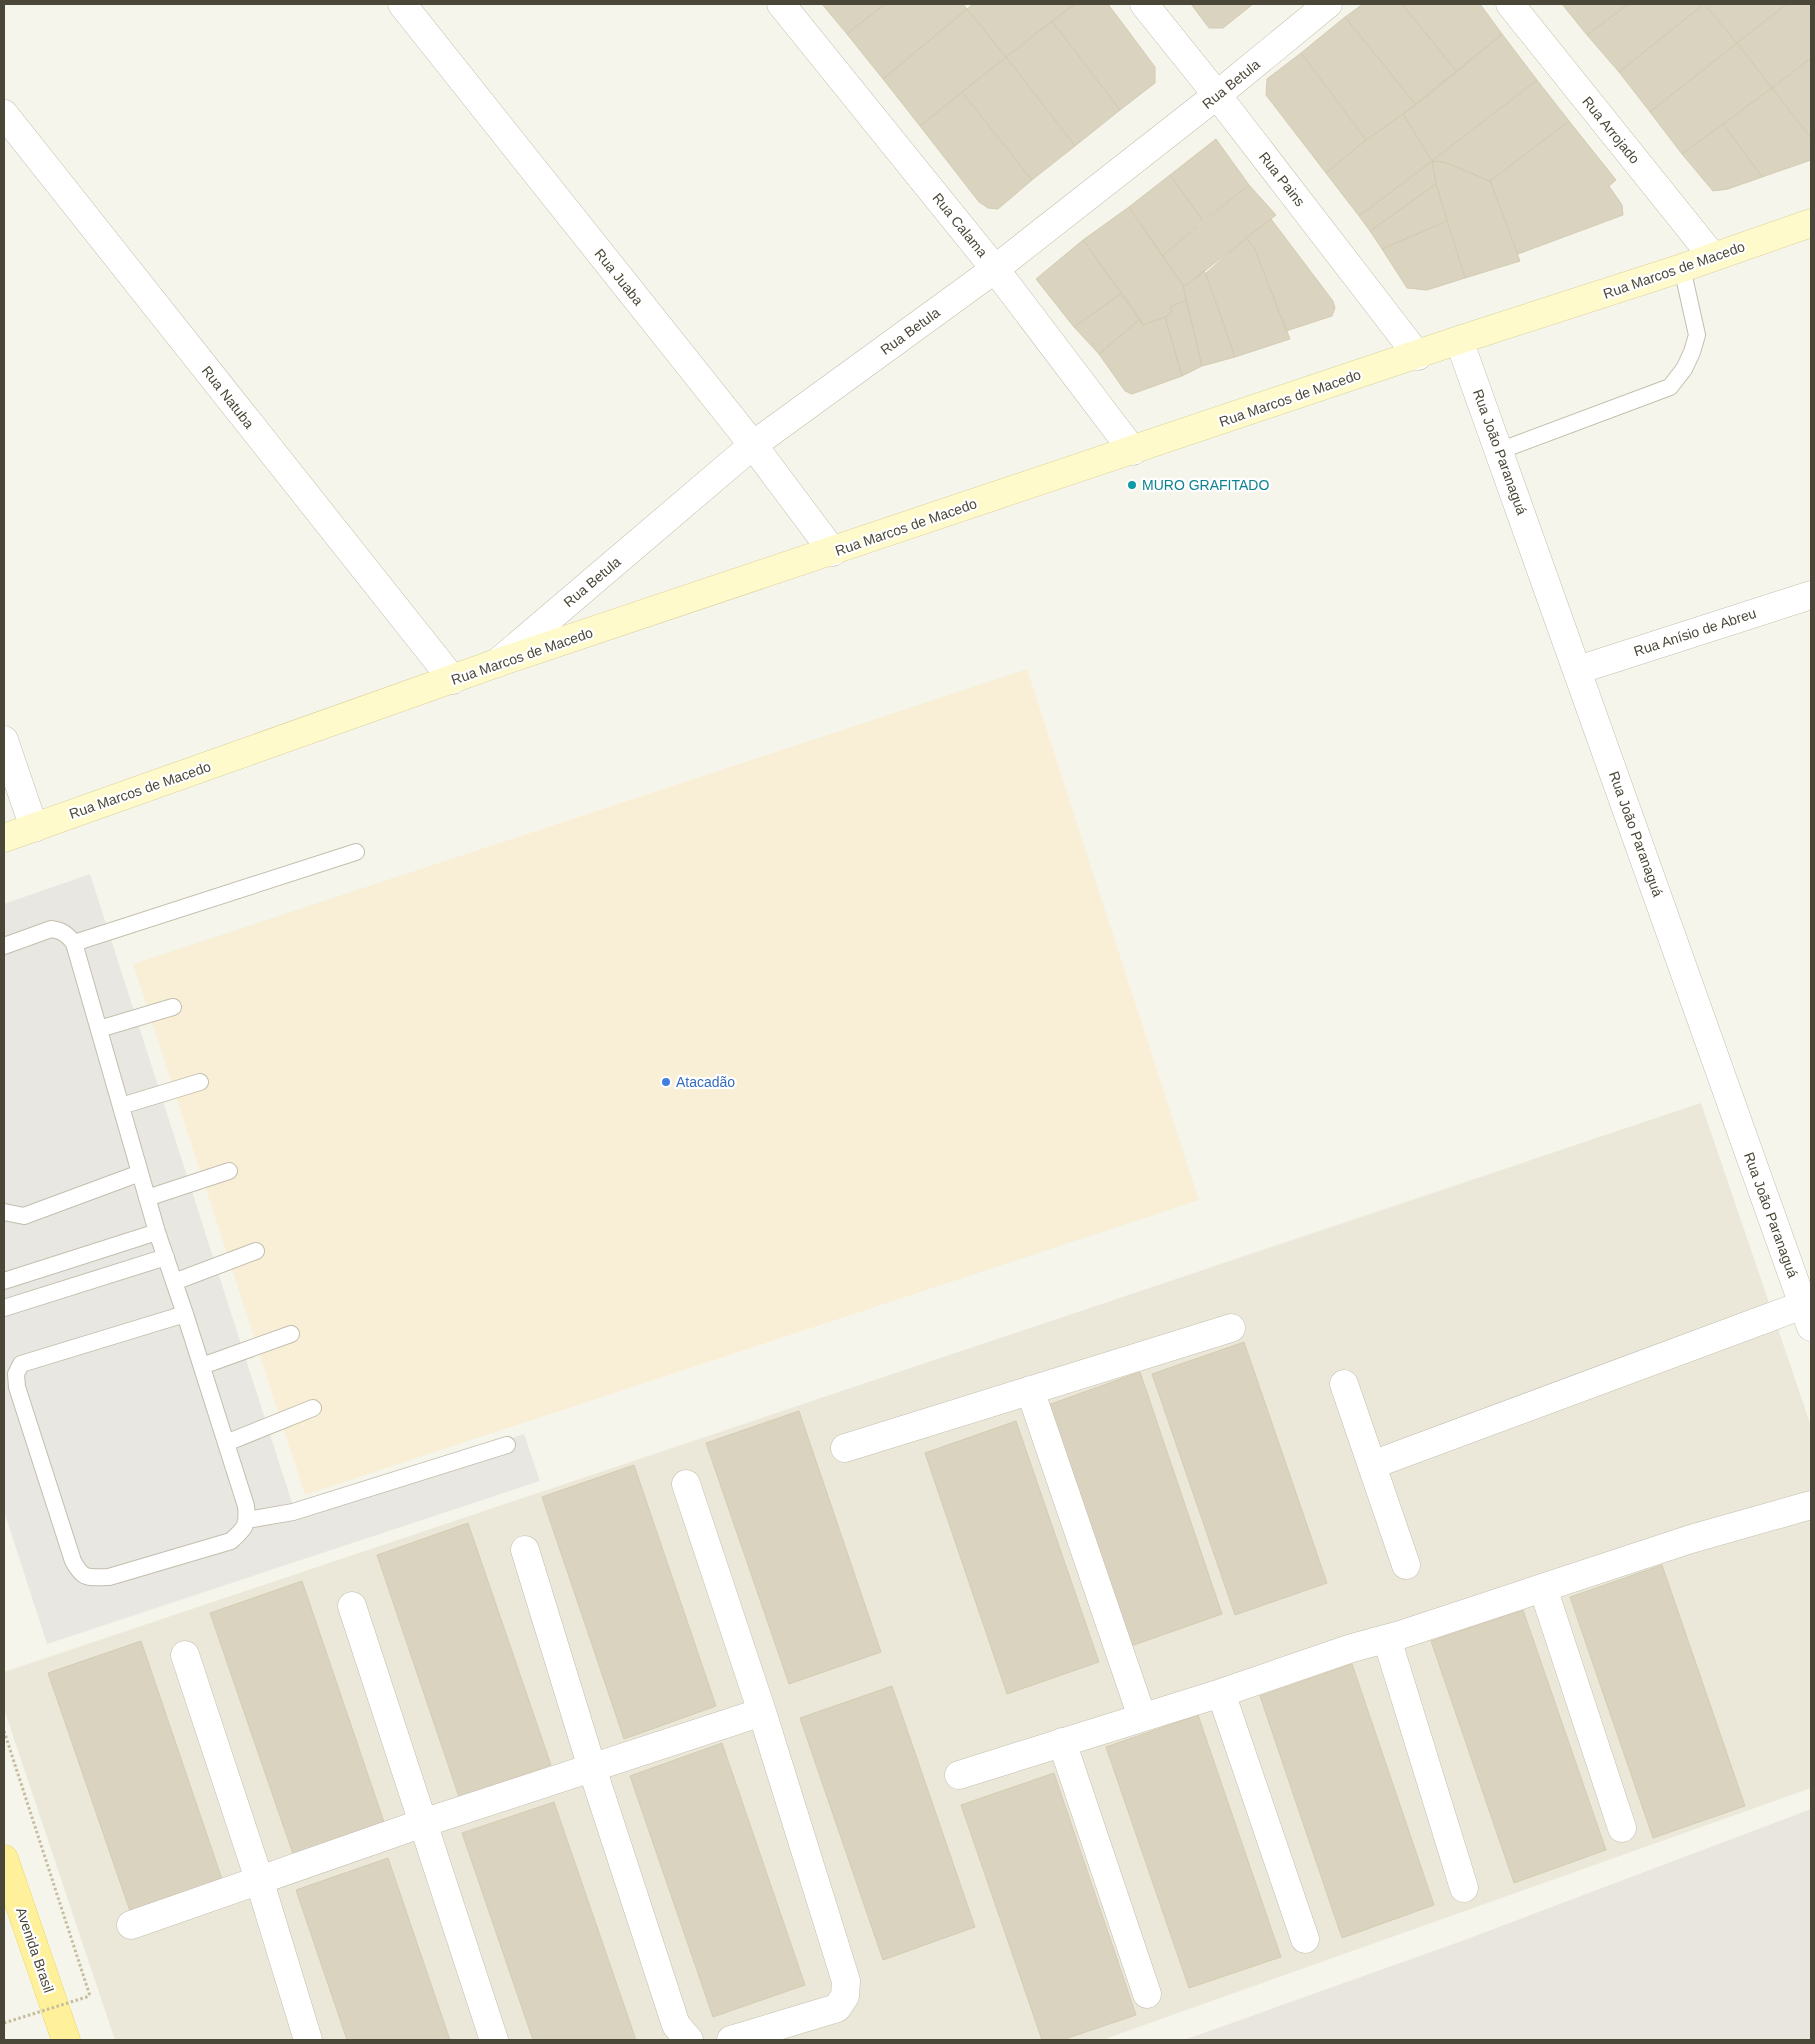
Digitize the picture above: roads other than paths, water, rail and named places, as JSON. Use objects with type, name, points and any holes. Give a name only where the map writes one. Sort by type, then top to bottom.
[{"type":"main road","name":"Rua Marcos de Macedo","points":[[4,838],[497,664],[1418,356],[1459,340],[1682,268],[1811,223]]},
{"type":"main road","name":"Avenida Brasil","points":[[4,1860],[66,2040]]},
{"type":"street","name":"Rua Juaba","points":[[402,4],[753,445],[833,552]]},
{"type":"street","name":"Rua Calama","points":[[781,4],[995,269],[1133,451]]},
{"type":"street","name":"Rua Pains","points":[[1144,4],[1418,356]]},
{"type":"street","name":"Rua Betula","points":[[497,664],[753,445],[995,269],[1217,96],[1328,4]]},
{"type":"street","name":"Rua Arrojado","points":[[1510,4],[1713,257]]},
{"type":"street","name":"Rua Natuba","points":[[4,114],[452,680]]},
{"type":"street","name":"Rua João Paranaguá","points":[[1459,340],[1807,1316]]},
{"type":"street","name":"Rua Anísio de Abreu","points":[[1578,670],[1811,595]]},
{"type":"street","points":[[4,740],[34,828]]},
{"type":"street","points":[[1372,1465],[1807,1316]]},
{"type":"street","points":[[845,1448],[1231,1328]]},
{"type":"street","points":[[1344,1384],[1406,1565]]},
{"type":"street","points":[[1030,1390],[1142,1717]]},
{"type":"street","points":[[686,1484],[762,1712],[846,1981],[844,1996],[837,2008],[732,2040]]},
{"type":"street","points":[[959,1775],[1221,1693],[1352,1648],[1386,1639],[1692,1539],[1811,1505]]},
{"type":"street","points":[[524,1550],[592,1768],[676,2025],[689,2040]]},
{"type":"street","points":[[1543,1588],[1622,1828]]},
{"type":"street","points":[[352,1606],[494,2040]]},
{"type":"street","points":[[1386,1639],[1464,1888]]},
{"type":"street","points":[[185,1655],[259,1878],[308,2040]]},
{"type":"street","points":[[1221,1693],[1305,1939]]},
{"type":"street","points":[[130,1925],[259,1878],[422,1823],[762,1712]]},
{"type":"street","points":[[1062,1742],[1147,1994]]},
{"type":"lane","points":[[1499,451],[1670,387],[1684,369],[1697,335],[1682,268]]},
{"type":"lane","points":[[74,943],[356,852]]},
{"type":"lane","points":[[4,946],[51,929],[59,930],[74,943],[157,1232],[186,1314],[246,1506],[247,1520],[244,1529],[231,1542],[109,1577],[88,1577],[80,1574],[73,1561],[17,1387],[16,1374],[21,1364],[186,1314]]},
{"type":"lane","points":[[99,1029],[173,1007]]},
{"type":"lane","points":[[121,1106],[200,1082]]},
{"type":"lane","points":[[147,1198],[229,1172]]},
{"type":"lane","points":[[4,1212],[24,1216],[140,1173]]},
{"type":"lane","points":[[4,1281],[157,1232]]},
{"type":"lane","points":[[174,1282],[256,1250]]},
{"type":"lane","points":[[4,1308],[166,1257]]},
{"type":"lane","points":[[202,1366],[291,1334]]},
{"type":"lane","points":[[226,1443],[312,1408]]},
{"type":"lane","points":[[247,1520],[293,1512],[507,1445]]},
{"type":"place","name":"MURO GRAFITADO","points":[[1132,485]]},
{"type":"place","name":"Atacadão","points":[[666,1082]]}]
